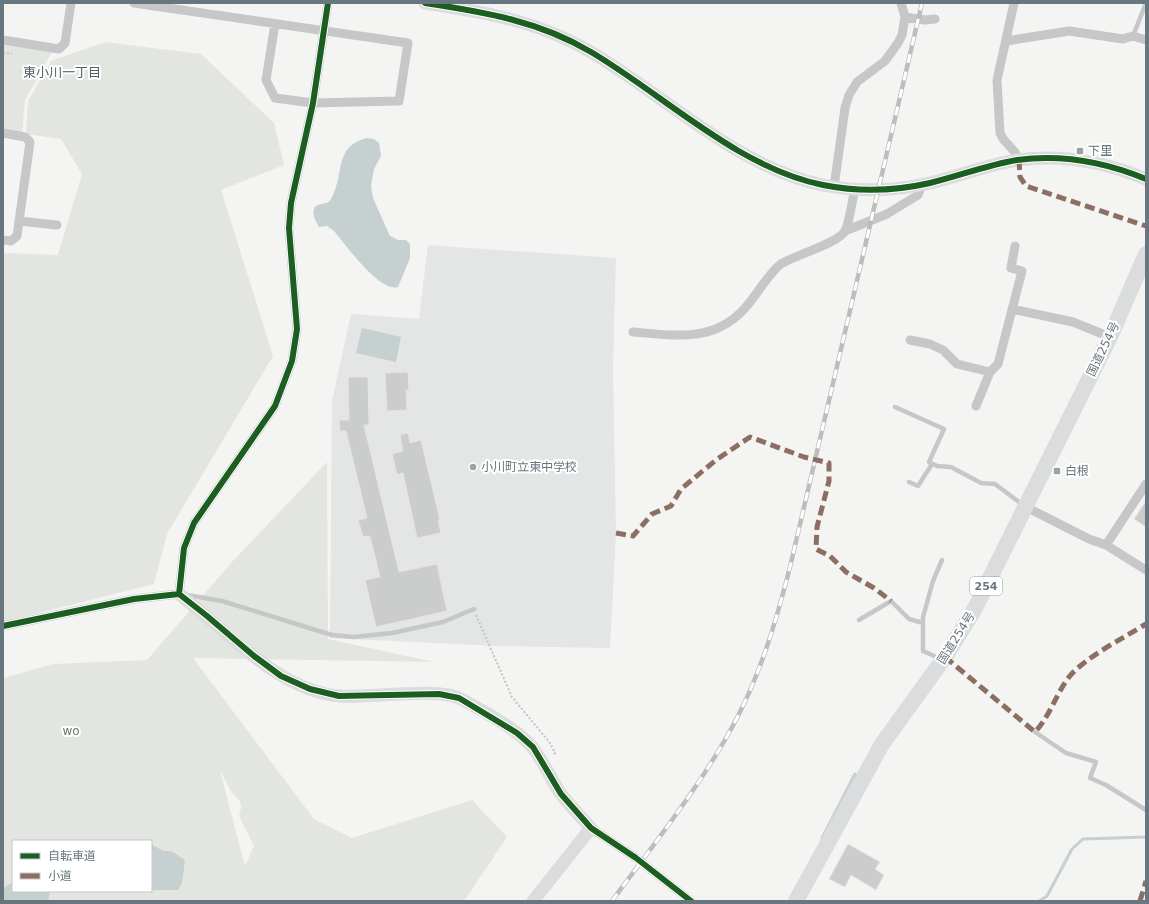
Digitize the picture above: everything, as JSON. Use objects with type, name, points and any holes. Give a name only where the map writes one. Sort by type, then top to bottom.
[{"type":"highway","name":"国道254号","points":[[796,901],[882,744],[942,660],[974,610],[1110,337],[1141,279],[1146,254]]},
{"type":"street","points":[[3,40],[59,49],[65,43],[71,3]]},
{"type":"street","points":[[134,3],[408,43],[400,101],[313,102],[275,98],[266,80],[275,24]]},
{"type":"street","points":[[179,594],[184,548],[194,523],[276,406],[292,361],[297,329],[289,228],[291,203],[313,102],[328,3]]},
{"type":"street","points":[[425,3],[458,5],[518,20],[560,36],[603,60],[749,157],[775,170],[798,179],[834,187],[885,190],[922,185],[992,165],[1019,160],[1051,158],[1083,160],[1121,169],[1146,179]]},
{"type":"street","points":[[834,187],[845,108],[849,95],[858,82],[884,61],[898,43],[902,35],[905,17],[901,3]]},
{"type":"street","points":[[1014,3],[998,80],[1000,133],[1004,140],[1016,152],[1019,160]]},
{"type":"street","points":[[905,17],[925,20],[936,19]]},
{"type":"street","points":[[1006,41],[1069,31],[1123,39],[1133,36],[1146,40]]},
{"type":"street","points":[[3,134],[25,137],[30,142],[20,221],[15,239],[11,241],[3,240]]},
{"type":"street","points":[[633,332],[679,336],[707,333],[725,325],[746,308],[779,265],[802,253],[837,239],[845,231],[887,214],[918,195],[922,185]]},
{"type":"street","points":[[845,231],[855,189]]},
{"type":"street","points":[[20,221],[57,225]]},
{"type":"street","points":[[976,406],[990,372],[998,364],[1022,271],[1011,268],[1015,246]]},
{"type":"street","points":[[1012,309],[1073,322],[1110,337]]},
{"type":"street","points":[[910,340],[930,344],[943,350],[957,364],[990,372]]},
{"type":"street","points":[[1106,545],[1146,484]]},
{"type":"street","points":[[1026,507],[1074,532],[1106,545],[1146,570]]},
{"type":"street","points":[[3,626],[134,599],[179,594],[254,656],[281,676],[310,689],[339,696],[439,694],[459,698],[518,734],[533,747],[561,794],[591,828],[636,858],[691,901]]},
{"type":"street","points":[[533,901],[591,828]]},
{"type":"lane","points":[[1133,36],[1146,3]]},
{"type":"lane","points":[[895,407],[944,429],[929,462],[937,466],[951,467],[982,483],[995,484],[1026,507]]},
{"type":"lane","points":[[909,482],[918,486],[932,464]]},
{"type":"lane","points":[[942,560],[933,581],[923,623],[923,651],[942,660]]},
{"type":"lane","points":[[179,594],[222,601],[332,635],[354,636],[392,633],[442,622],[474,608]]},
{"type":"lane","points":[[859,620],[891,601],[909,619],[923,623]]},
{"type":"lane","points":[[1035,732],[1066,753],[1096,762],[1090,778],[1106,785],[1146,810]]},
{"type":"path","points":[[3,52],[12,54]]},
{"type":"path","points":[[474,608],[512,697],[550,743],[554,753]]},
{"type":"shaded area","points":[[367,138],[374,139],[379,143],[381,156],[374,169],[371,186],[373,198],[390,236],[398,240],[406,240],[410,244],[410,258],[398,287],[391,287],[382,283],[363,266],[334,231],[327,226],[319,227],[314,216],[314,209],[317,205],[327,203],[331,199],[338,180],[344,154],[356,142]]},
{"type":"shaded area","name":"小川町立東中学校","points":[[428,245],[616,258],[613,367],[616,533],[610,648],[497,646],[330,638],[332,401],[351,314],[419,319]]},
{"type":"shaded area","points":[[362,328],[401,337],[396,362],[356,353]]},
{"type":"shaded area","points":[[152,845],[163,851],[171,851],[185,860],[182,883],[178,890],[152,890]]},
{"type":"shaded area","points":[[12,883],[12,892],[50,892],[48,901],[3,901],[3,888]]},
{"type":"green space","points":[[105,42],[201,54],[274,123],[284,165],[221,190],[273,356],[167,534],[154,584],[3,622],[3,253],[58,255],[82,174],[61,139],[26,134],[28,101],[51,61]]},
{"type":"green space","points":[[3,45],[52,52],[25,100],[22,134],[3,131]]},
{"type":"green space","name":"wo","points":[[327,462],[328,639],[434,662],[193,658],[314,819],[352,838],[472,800],[507,837],[464,901],[3,901],[3,678],[54,664],[147,660],[232,562]],"holes":[[[220,771],[231,791],[241,804],[239,816],[254,846],[245,866]]]},
{"type":"building","points":[[408,372],[409,390],[406,390],[407,410],[387,411],[385,373]]},
{"type":"building","points":[[348,377],[368,377],[369,425],[364,425],[399,572],[437,564],[447,611],[376,627],[365,580],[380,577],[370,536],[363,537],[358,520],[367,518],[346,431],[340,431],[339,420],[349,420]]},
{"type":"building","points":[[408,433],[410,443],[421,440],[440,520],[438,520],[441,533],[417,538],[403,473],[397,475],[392,454],[403,451],[400,435]]},
{"type":"building","points":[[1146,501],[1146,527],[1134,519]]},
{"type":"building","points":[[848,844],[880,862],[875,869],[884,875],[876,890],[851,875],[845,887],[829,879]]},
{"type":"waterway","points":[[822,838],[855,774]]},
{"type":"waterway","points":[[1039,901],[1047,896],[1072,849],[1083,839],[1146,837]]},
{"type":"railway","points":[[612,901],[695,788],[738,716],[762,662],[790,567],[922,3]]},
{"type":"marked path","points":[[1019,160],[1020,177],[1026,186],[1146,226]]},
{"type":"marked path","points":[[616,533],[633,536],[652,514],[671,506],[681,489],[716,460],[750,437],[804,457],[829,463],[829,481],[817,527],[816,549],[830,556],[846,572],[874,588],[891,601]]},
{"type":"marked path","points":[[945,657],[1035,732],[1045,719],[1064,684],[1076,670],[1094,655],[1146,624]]},
{"type":"marked path","points":[[1140,901],[1146,881]]},
{"type":"cycle path","points":[[179,594],[184,548],[194,523],[275,406],[292,361],[297,329],[289,228],[291,203],[313,103],[328,3]]},
{"type":"cycle path","points":[[425,3],[511,19],[531,25],[571,41],[618,69],[731,147],[761,163],[792,176],[823,185],[863,190],[903,188],[930,183],[1006,162],[1033,158],[1083,161],[1115,168],[1146,179]]},
{"type":"cycle path","points":[[3,626],[134,599],[179,594],[254,656],[281,676],[310,689],[339,696],[439,694],[459,698],[517,733],[533,747],[561,794],[591,828],[636,858],[691,901]]},
{"type":"place","name":"下里","points":[[1080,151]]},
{"type":"place","name":"小川町立東中学校","points":[[473,467]]},
{"type":"place","name":"白根","points":[[1057,471]]},
{"type":"district","name":"東小川一丁目","points":[[62,72]]}]
